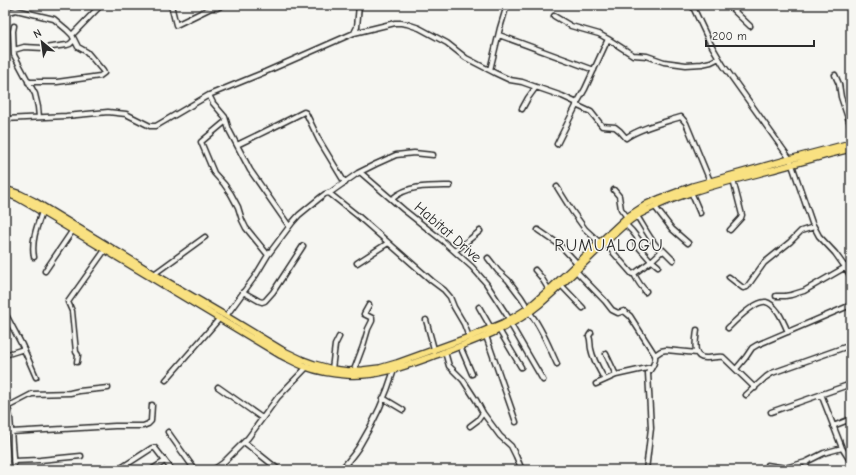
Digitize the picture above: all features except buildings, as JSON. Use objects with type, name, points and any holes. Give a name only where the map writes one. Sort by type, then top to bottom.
[{"type":"main road","points":[[5,190],[280,354],[323,372],[363,375],[394,370],[445,352],[499,330],[529,310],[561,285],[627,217],[691,192],[851,143]]},
{"type":"main road","points":[[529,310],[577,263],[602,242],[625,224],[675,192],[710,181],[851,149]]},
{"type":"main road","points":[[5,190],[20,194],[34,202],[308,365],[348,371],[380,368],[510,322]]},
{"type":"street","points":[[14,50],[24,47],[44,48],[67,45],[101,5]]},
{"type":"street","points":[[171,5],[176,25],[211,6],[217,8],[222,5]]},
{"type":"street","points":[[354,33],[357,27],[359,5]]},
{"type":"street","points":[[490,70],[498,34],[507,5]]},
{"type":"street","points":[[692,5],[719,58],[791,162],[814,227],[819,236],[835,253],[851,277]]},
{"type":"street","points":[[728,5],[750,26]]},
{"type":"street","points":[[5,13],[16,10],[54,19],[73,38],[78,47],[87,52],[104,73],[100,76],[57,82],[28,82]]},
{"type":"street","points":[[554,16],[571,26],[599,34],[633,55],[647,56],[664,62],[686,65],[711,62],[719,58]]},
{"type":"street","points":[[5,119],[108,112],[126,114],[150,126],[156,126],[208,95],[354,33],[401,22],[419,28],[438,38],[466,58],[510,80],[522,82],[562,96],[591,112],[602,126],[615,127],[626,138],[644,129],[681,117],[686,124],[710,181]]},
{"type":"street","points":[[14,26],[14,55],[36,98],[39,117]]},
{"type":"street","points":[[498,34],[594,70]]},
{"type":"street","points":[[557,144],[586,89],[608,39]]},
{"type":"street","points":[[835,75],[851,127]]},
{"type":"street","points":[[522,109],[536,87]]},
{"type":"street","points":[[208,95],[225,117],[229,130],[250,170],[289,226]]},
{"type":"street","points":[[237,144],[304,112],[306,113],[319,140],[345,183]]},
{"type":"street","points":[[226,121],[201,142],[214,173],[231,194],[246,228],[268,255]]},
{"type":"street","points":[[226,316],[289,226],[305,209],[360,172],[396,155],[414,153],[433,154]]},
{"type":"street","points":[[5,155],[5,190]]},
{"type":"street","name":"Habitat Drive","points":[[360,172],[455,251],[472,267],[486,283],[543,380]]},
{"type":"street","points":[[730,230],[742,215],[733,180]]},
{"type":"street","points":[[392,199],[411,189],[427,186],[450,186]]},
{"type":"street","points":[[557,187],[585,229],[602,242],[628,270],[634,274],[638,279],[639,284],[646,291],[645,292]]},
{"type":"street","points":[[614,190],[619,196],[621,209],[627,217]]},
{"type":"street","points":[[691,192],[700,212]]},
{"type":"street","points":[[329,193],[358,216],[432,282],[444,290],[450,297],[469,337]]},
{"type":"street","points":[[651,207],[677,235],[688,243]]},
{"type":"street","points":[[34,257],[34,241],[42,212]]},
{"type":"street","points":[[637,216],[658,249],[662,252],[663,250],[674,260]]},
{"type":"street","points":[[625,224],[638,238],[636,244],[658,266]]},
{"type":"street","points":[[729,277],[743,288],[747,287],[764,263],[801,231],[814,227]]},
{"type":"street","points":[[45,271],[73,230]]},
{"type":"street","points":[[538,230],[560,245],[577,263]]},
{"type":"street","points":[[455,251],[480,231]]},
{"type":"street","points":[[154,274],[205,237]]},
{"type":"street","points":[[357,263],[388,243]]},
{"type":"street","points":[[243,292],[259,301],[266,301],[303,246]]},
{"type":"street","points":[[77,362],[78,355],[76,352],[72,311],[68,302],[105,250]]},
{"type":"street","points":[[634,274],[662,252]]},
{"type":"street","points":[[488,258],[498,271],[506,277],[535,319],[557,364]]},
{"type":"street","points":[[776,296],[798,294],[851,264]]},
{"type":"street","points":[[535,270],[549,290]]},
{"type":"street","points":[[576,271],[612,310],[618,313],[624,311],[630,316],[655,355],[656,358],[653,366],[648,373],[651,428],[646,470]]},
{"type":"street","points":[[561,285],[583,308]]},
{"type":"street","points":[[728,328],[743,313],[761,302],[765,302],[770,304],[778,312],[788,332]]},
{"type":"street","points":[[736,369],[752,348],[757,345],[851,304]]},
{"type":"street","points":[[354,370],[372,321],[372,318],[364,314],[369,305]]},
{"type":"street","points":[[479,307],[491,328]]},
{"type":"street","points":[[5,313],[24,349],[36,377]]},
{"type":"street","points":[[166,380],[220,318]]},
{"type":"street","points":[[426,320],[434,349]]},
{"type":"street","points":[[499,330],[521,367]]},
{"type":"street","points":[[697,330],[695,349],[697,353],[703,358],[723,357],[755,388]]},
{"type":"street","points":[[591,333],[589,336],[591,348],[605,380]]},
{"type":"street","points":[[486,336],[516,422]]},
{"type":"street","points":[[332,369],[336,345],[339,337]]},
{"type":"street","points":[[746,395],[772,373],[851,345]]},
{"type":"street","points":[[460,346],[472,374]]},
{"type":"street","points":[[5,355],[24,349]]},
{"type":"street","points":[[655,355],[664,350],[697,353]]},
{"type":"street","points":[[445,352],[449,366],[463,380],[483,413],[500,436],[511,446],[522,470]]},
{"type":"street","points":[[606,354],[616,375]]},
{"type":"street","points":[[213,470],[227,459],[244,442],[278,397],[308,365]]},
{"type":"street","points":[[596,384],[616,375],[653,366]]},
{"type":"street","points":[[341,470],[360,446],[383,398],[394,370]]},
{"type":"street","points":[[771,412],[851,384]]},
{"type":"street","points":[[218,387],[262,418]]},
{"type":"street","points":[[6,405],[32,394],[70,393],[108,388]]},
{"type":"street","points":[[821,394],[842,448],[851,461]]},
{"type":"street","points":[[5,396],[6,405],[9,412],[14,470]]},
{"type":"street","points":[[383,398],[403,410]]},
{"type":"street","points":[[11,432],[115,426],[143,426],[151,421],[152,405]]},
{"type":"street","points":[[470,426],[478,420],[483,413]]},
{"type":"street","points":[[834,426],[851,419]]},
{"type":"street","points":[[168,432],[195,470]]},
{"type":"street","points":[[5,441],[11,440]]},
{"type":"street","points":[[244,442],[279,470]]},
{"type":"street","points":[[118,470],[152,448],[155,448],[172,470]]},
{"type":"street","points":[[768,465],[785,468],[806,462],[824,453],[842,448]]},
{"type":"street","points":[[13,461],[81,456]]},
{"type":"street","points":[[151,470],[165,461]]},
{"type":"street","points":[[806,462],[807,470]]},
{"type":"street","points":[[101,470],[106,467],[110,470]]},
{"type":"district","name":"RUMUALOGU","points":[[609,245]]}]
